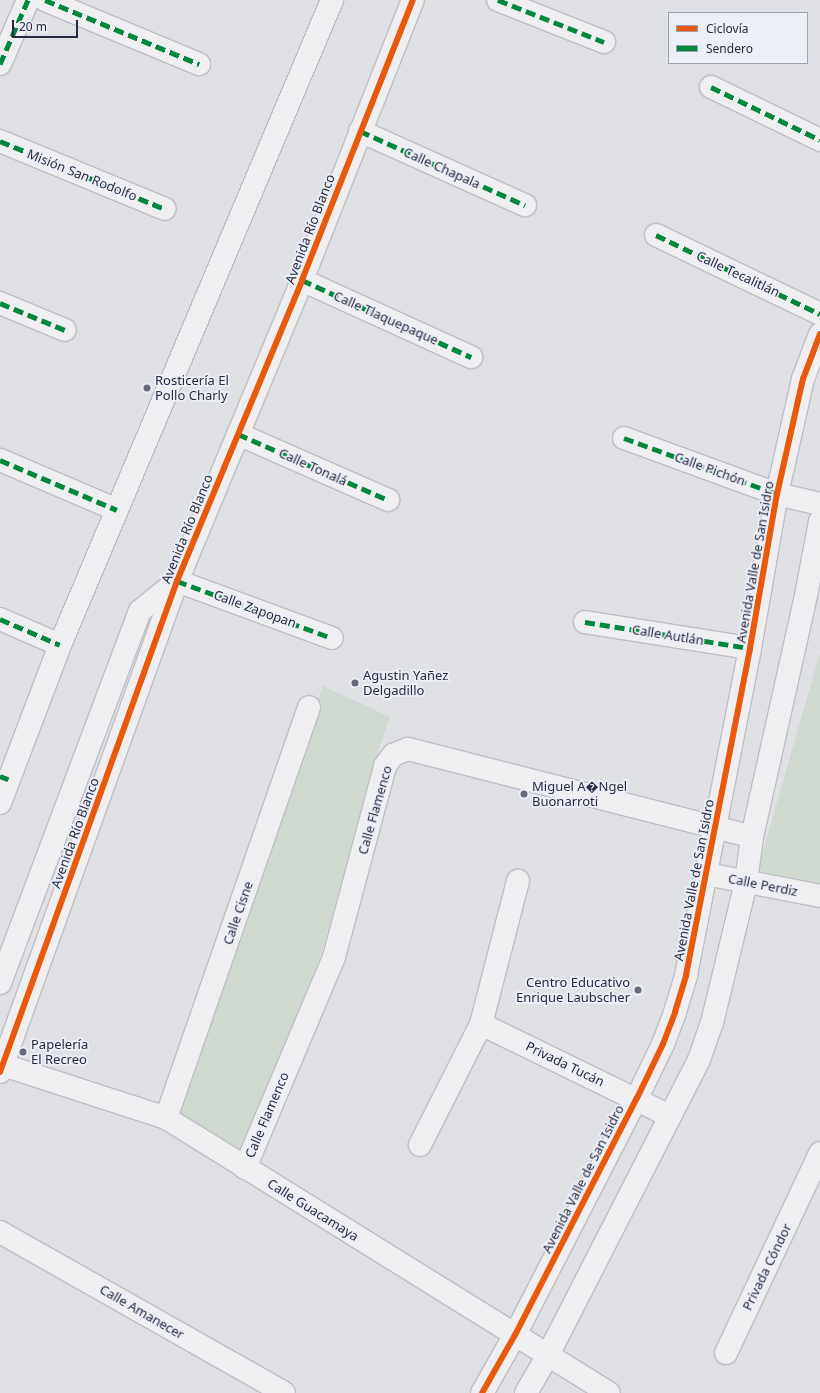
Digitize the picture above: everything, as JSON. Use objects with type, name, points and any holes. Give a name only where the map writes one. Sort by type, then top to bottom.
[{"type":"street","points":[[0,64],[28,0]]},
{"type":"street","points":[[45,0],[199,64]]},
{"type":"street","points":[[0,803],[4,778],[332,0]]},
{"type":"street","name":"Avenida Río Blanco","points":[[1,1067],[177,581],[302,280],[413,0]]},
{"type":"street","points":[[498,0],[604,42]]},
{"type":"street","points":[[711,87],[820,140]]},
{"type":"street","name":"Calle Chapala","points":[[360,132],[525,206]]},
{"type":"street","name":"Misión San Rodolfo","points":[[0,141],[165,209]]},
{"type":"street","name":"Calle Tecalitlán","points":[[656,235],[820,314]]},
{"type":"street","name":"Calle Tlaquepaque","points":[[302,280],[471,356]]},
{"type":"street","points":[[0,303],[65,330]]},
{"type":"street","name":"Avenida Valle de San Isidro","points":[[482,1393],[515,1335],[637,1098],[663,1044],[680,997],[686,975],[716,826],[750,648],[777,494],[803,379],[820,334]]},
{"type":"street","name":"Calle Tonalá","points":[[238,434],[388,500]]},
{"type":"street","name":"Calle Pichón","points":[[624,438],[777,494],[820,504]]},
{"type":"street","points":[[0,460],[117,510]]},
{"type":"street","points":[[526,1393],[548,1356],[670,1116],[698,1060],[712,1023],[746,882],[752,837],[807,590],[820,522]]},
{"type":"street","points":[[0,983],[140,611],[177,581]]},
{"type":"street","name":"Calle Zapopan","points":[[177,581],[332,638]]},
{"type":"street","points":[[0,619],[60,645]]},
{"type":"street","name":"Calle Autlán","points":[[585,622],[750,648]]},
{"type":"street","name":"Calle Cisne","points":[[166,1118],[309,707]]},
{"type":"street","name":"Calle Flamenco","points":[[244,1168],[334,957],[385,766],[393,755],[408,749],[716,826],[752,837]]},
{"type":"street","name":"Calle Perdiz","points":[[706,874],[820,896]]},
{"type":"street","points":[[420,1145],[481,1024],[518,881]]},
{"type":"street","name":"Privada Tucán","points":[[481,1024],[637,1098],[670,1116]]},
{"type":"street","name":"Calle Guacamaya","points":[[1,1067],[166,1118],[244,1168],[609,1393]]},
{"type":"street","name":"Privada Cóndor","points":[[726,1353],[814,1185],[820,1153]]},
{"type":"street","name":"Calle Amanecer","points":[[0,1232],[284,1393]]},
{"type":"shaded area","points":[[820,653],[820,889],[755,878]]},
{"type":"shaded area","points":[[323,686],[390,717],[380,746],[321,955],[244,1156],[176,1116]]},
{"type":"marked path","points":[[0,64],[28,0]]},
{"type":"marked path","points":[[45,0],[199,64]]},
{"type":"marked path","points":[[498,0],[604,42]]},
{"type":"marked path","points":[[711,87],[820,140]]},
{"type":"marked path","points":[[360,131],[525,205]]},
{"type":"marked path","points":[[0,141],[165,209]]},
{"type":"marked path","points":[[656,235],[820,314]]},
{"type":"marked path","points":[[302,280],[471,357]]},
{"type":"marked path","points":[[0,303],[65,330]]},
{"type":"marked path","points":[[238,434],[388,500]]},
{"type":"marked path","points":[[624,438],[777,494]]},
{"type":"marked path","points":[[0,460],[117,510]]},
{"type":"marked path","points":[[177,581],[332,638]]},
{"type":"marked path","points":[[0,619],[60,645]]},
{"type":"marked path","points":[[585,622],[750,648]]},
{"type":"marked path","points":[[0,776],[8,779]]},
{"type":"cycle path","points":[[0,1072],[177,581],[302,280],[413,0]]},
{"type":"cycle path","points":[[482,1393],[515,1335],[637,1098],[663,1044],[675,1012],[686,975],[750,648],[777,494],[803,379],[820,334]]},
{"type":"place","name":"Rosticería El Pollo Charly","points":[[147,388]]},
{"type":"place","name":"Agustin Yañez Delgadillo","points":[[355,683]]},
{"type":"place","name":"Miguel A�Ngel Buonarroti","points":[[524,794]]},
{"type":"place","name":"Centro Educativo Enrique Laubscher","points":[[638,990]]},
{"type":"place","name":"Papelería El Recreo","points":[[23,1052]]}]
